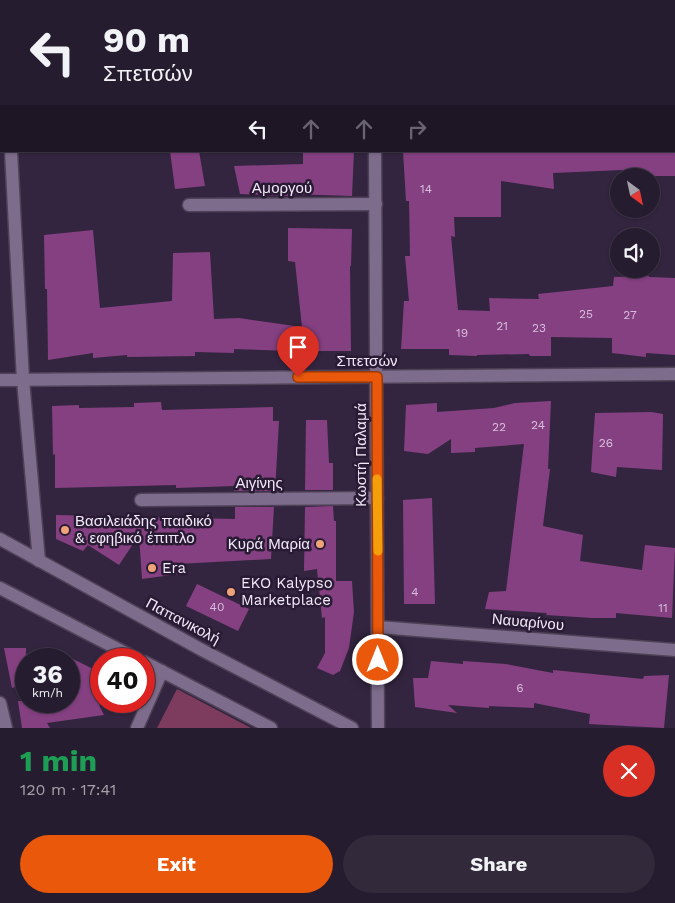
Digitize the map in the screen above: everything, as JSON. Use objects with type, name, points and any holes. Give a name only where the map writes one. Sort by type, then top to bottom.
[{"type":"street","points":[[11,152],[24,380],[39,561]]},
{"type":"street","name":"Κωστή Παλαμά","points":[[375,152],[378,728]]},
{"type":"street","name":"Αμοργού","points":[[189,205],[376,204]]},
{"type":"street","name":"Σπετσών","points":[[0,380],[675,374]]},
{"type":"street","name":"Αιγίνης","points":[[142,500],[377,498]]},
{"type":"street","name":"Παπανικολή","points":[[0,539],[202,650],[352,728]]},
{"type":"street","points":[[0,588],[117,648]]},
{"type":"street","name":"Ναυαρίνου","points":[[378,627],[675,650]]},
{"type":"street","points":[[155,668],[271,728]]},
{"type":"street","points":[[137,728],[162,671]]},
{"type":"street","points":[[0,703],[6,728]]},
{"type":"shaded area","points":[[177,689],[251,728],[157,728]]},
{"type":"building","points":[[170,152],[199,152],[205,186],[175,189]]},
{"type":"building","points":[[303,152],[354,152],[352,196],[240,194],[234,166],[303,164]]},
{"type":"building","points":[[403,152],[675,152],[675,176],[660,176],[660,168],[610,168],[610,171],[553,173],[554,189],[501,181],[501,217],[454,217],[455,237],[451,236],[458,310],[490,311],[489,298],[539,299],[538,294],[613,286],[614,278],[675,278],[675,355],[646,353],[646,357],[612,353],[612,338],[551,337],[551,356],[530,356],[529,354],[449,355],[449,349],[401,349],[404,301],[409,301],[405,256],[410,256],[409,201],[406,201]]},
{"type":"building","points":[[288,228],[352,229],[350,266],[351,351],[234,349],[234,353],[195,352],[195,356],[127,357],[127,355],[93,358],[93,353],[48,360],[44,235],[93,230],[100,308],[172,301],[173,253],[210,252],[214,319],[239,318],[302,327],[295,262],[288,261]]},
{"type":"building","points":[[551,401],[548,469],[550,469],[543,526],[583,535],[580,561],[642,570],[645,545],[675,548],[672,618],[616,613],[616,618],[592,618],[485,609],[489,592],[506,591],[524,444],[475,448],[475,452],[451,453],[451,439],[428,454],[404,451],[406,405],[437,403],[437,412]]},
{"type":"building","points":[[161,402],[162,410],[273,407],[273,421],[279,421],[275,491],[234,491],[234,486],[176,488],[176,485],[55,488],[52,406],[79,405],[79,408],[134,407],[134,403]]},
{"type":"building","points":[[651,412],[663,414],[662,470],[617,467],[616,477],[591,472],[595,413]]},
{"type":"building","points":[[306,420],[327,420],[329,463],[333,463],[333,490],[305,490]]},
{"type":"building","points":[[432,498],[435,604],[404,604],[403,500]]},
{"type":"building","points":[[333,506],[334,521],[336,521],[336,581],[352,581],[354,612],[349,648],[340,671],[333,675],[317,668],[325,653],[325,617],[322,618],[317,569],[304,571],[305,507]]},
{"type":"building","points":[[235,507],[274,507],[271,559],[159,565],[179,574],[142,579],[139,535],[119,565],[88,545],[83,551],[56,539],[56,515],[98,516],[98,521],[138,519],[138,517],[235,519]]},
{"type":"building","points":[[197,584],[249,609],[238,631],[186,606]]},
{"type":"building","points":[[4,648],[15,648],[15,687],[12,688]]},
{"type":"building","points":[[431,661],[463,664],[463,661],[506,664],[553,673],[553,670],[643,679],[644,676],[669,675],[664,728],[589,724],[590,714],[534,703],[534,708],[489,706],[489,708],[448,705],[457,713],[415,707],[413,678],[428,678]]},
{"type":"building","points":[[80,662],[90,668],[90,713],[103,713],[104,715],[47,723],[50,728],[22,728],[20,713],[80,713]]},
{"type":"slow traffic","points":[[377,479],[378,551]]},
{"type":"place","name":"Βασιλειάδης παιδικό & εφηβικό έπιπλο","points":[[65,530]]},
{"type":"place","name":"Κυρά Μαρία","points":[[320,544]]},
{"type":"place","name":"Era","points":[[152,568]]},
{"type":"place","name":"EKO Kalypso Marketplace","points":[[231,592]]},
{"type":"route","points":[[298,377],[377,377],[378,660]]}]
